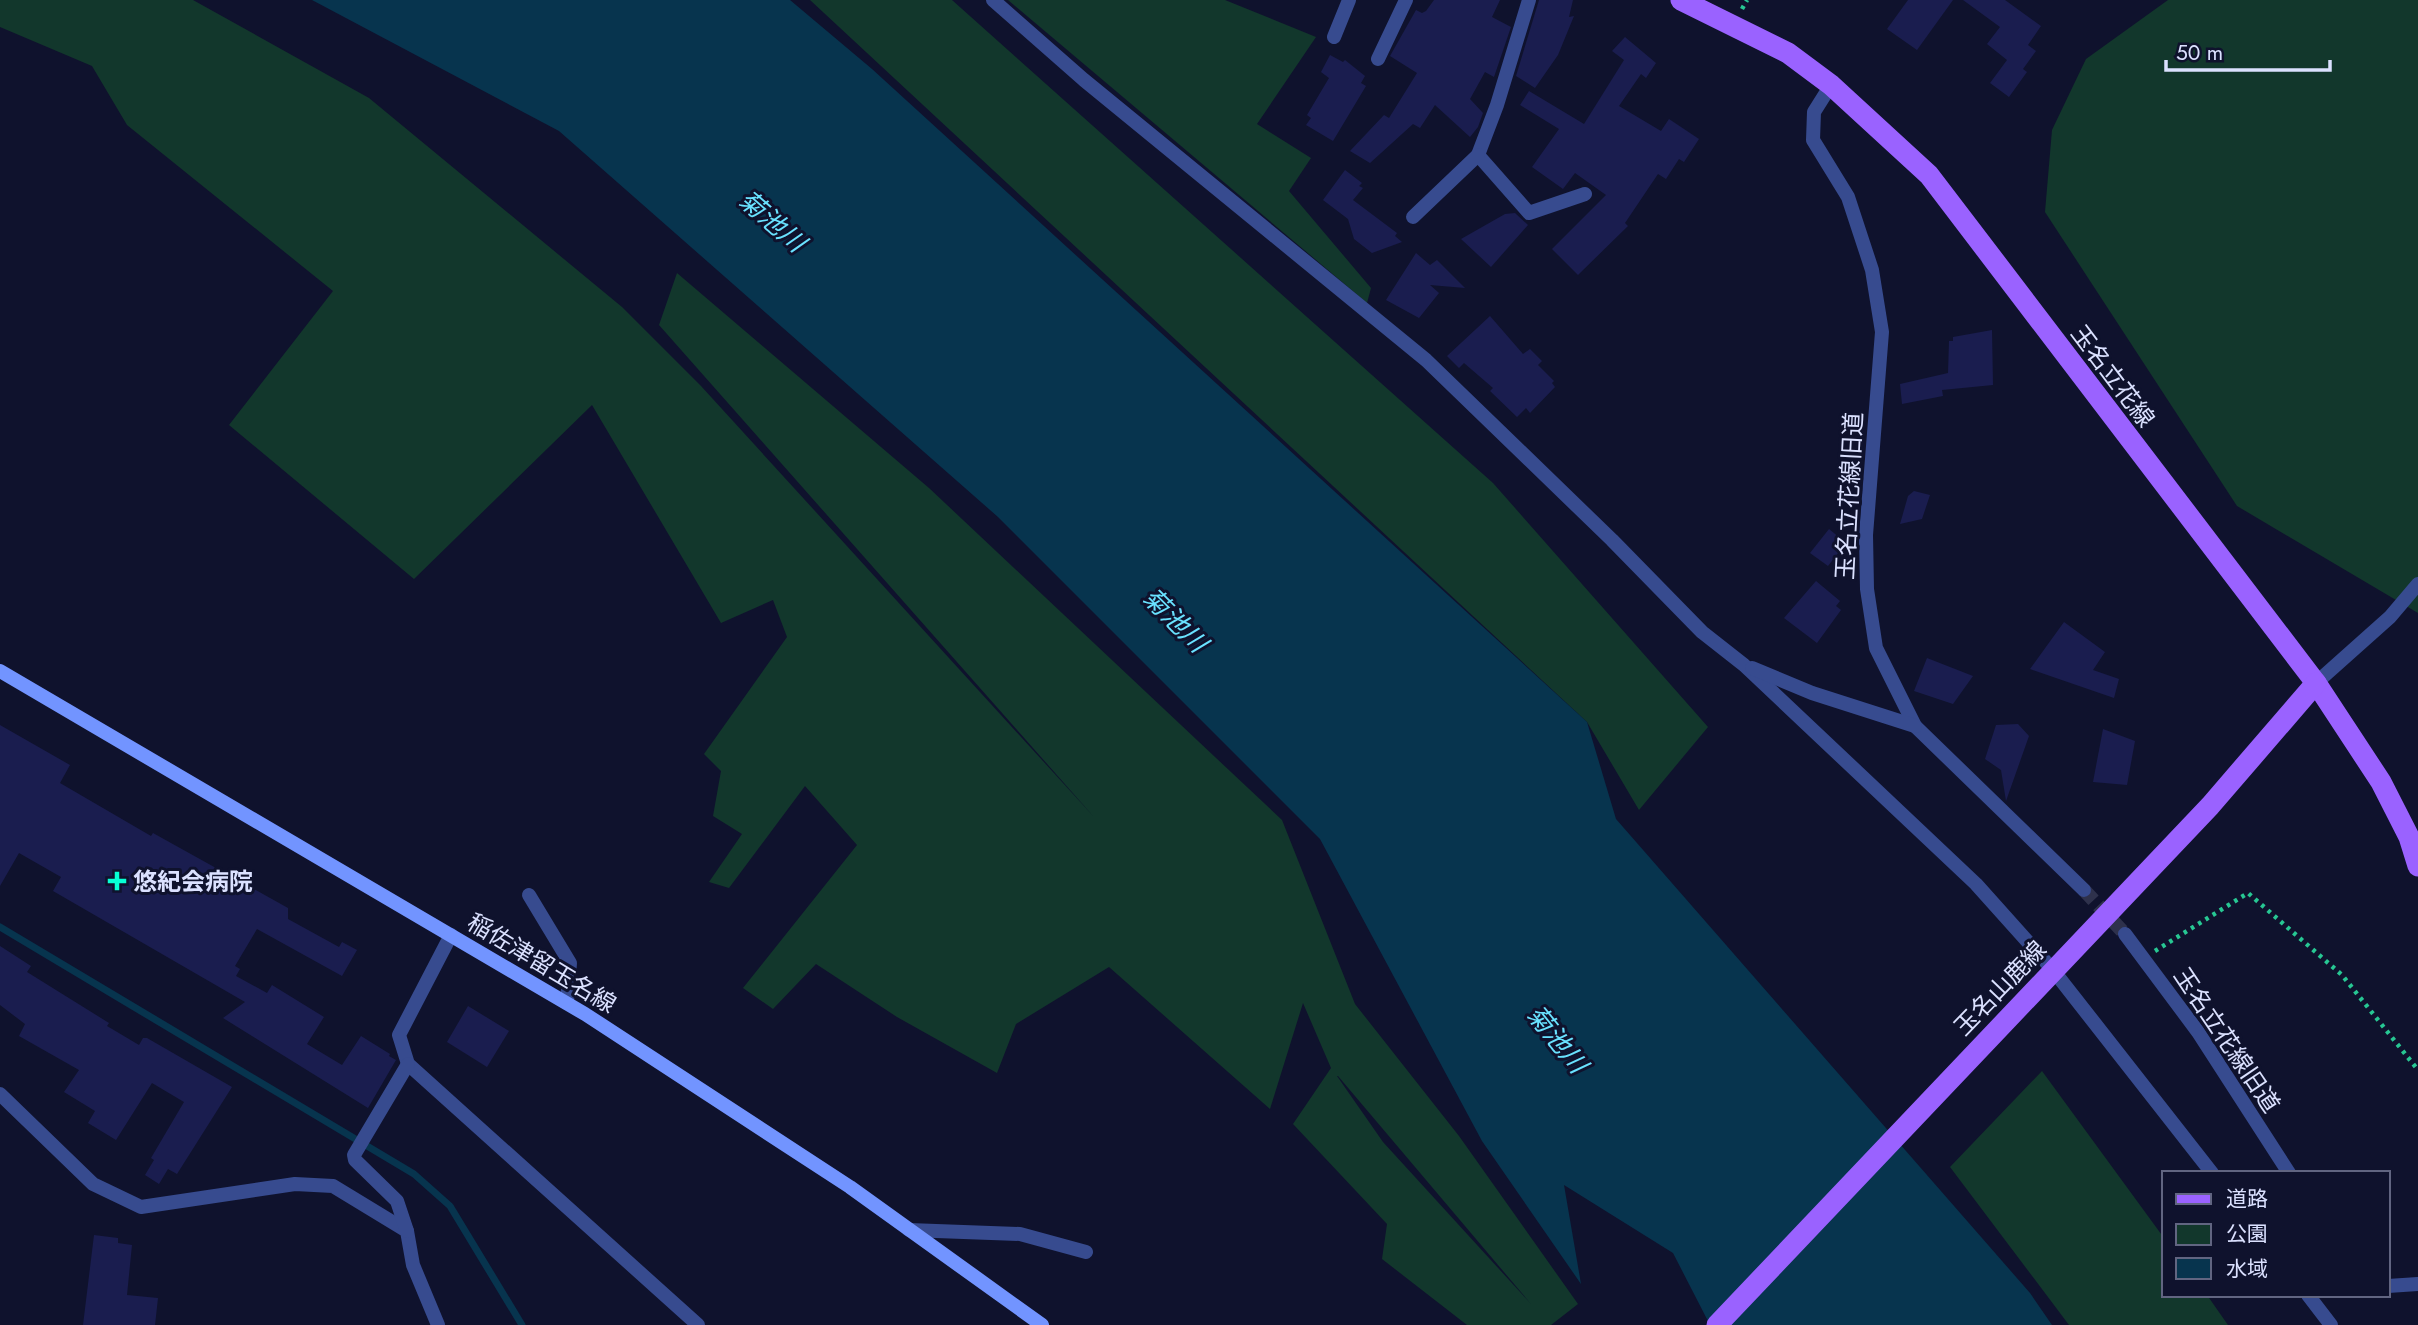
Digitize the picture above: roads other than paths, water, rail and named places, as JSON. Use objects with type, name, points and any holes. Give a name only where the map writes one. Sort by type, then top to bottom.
[{"type":"main road","name":"玉名立花線","points":[[1681,0],[1788,53],[1831,85],[1929,175],[2316,683],[2381,782],[2409,837],[2418,866]]},
{"type":"main road","name":"稲佐津留玉名線","points":[[0,671],[567,1003],[850,1187],[1042,1325]]},
{"type":"main road","name":"玉名山鹿線","points":[[1717,1325],[2210,806],[2316,683]]},
{"type":"street","points":[[993,0],[1084,80],[1426,360],[1612,540],[1702,632],[1744,665],[1976,884],[2053,971],[2210,1171]]},
{"type":"street","points":[[1334,37],[1349,0]]},
{"type":"street","points":[[1378,59],[1406,0]]},
{"type":"street","points":[[1413,218],[1478,155],[1497,105],[1529,0]]},
{"type":"street","name":"玉名立花線旧道","points":[[1831,85],[1814,112],[1813,139],[1848,197],[1872,270],[1882,332],[1866,536],[1867,589],[1875,648],[1915,726],[2084,890]]},
{"type":"street","points":[[1478,155],[1529,213],[1585,194]]},
{"type":"street","points":[[2316,683],[2390,617],[2418,584]]},
{"type":"street","points":[[1744,665],[1812,693],[1915,726]]},
{"type":"street","points":[[529,895],[570,963],[567,1003]]},
{"type":"street","name":"玉名立花線旧道","points":[[2125,934],[2199,1032],[2288,1171]]},
{"type":"street","points":[[451,935],[399,1035],[408,1064],[698,1325]]},
{"type":"street","points":[[408,1064],[354,1155],[355,1160],[397,1201],[407,1231],[413,1265],[438,1325]]},
{"type":"street","points":[[0,1094],[93,1184],[141,1207],[295,1184],[333,1186],[407,1231]]},
{"type":"street","points":[[909,1230],[1020,1234],[1086,1252]]},
{"type":"street","points":[[2390,1286],[2418,1284]]},
{"type":"street","points":[[2310,1297],[2331,1325]]},
{"type":"water","name":"菊池川","points":[[312,0],[790,0],[872,69],[1587,722],[1616,819],[2030,1293],[2052,1325],[1710,1325],[1673,1253],[1564,1185],[1581,1284],[1482,1141],[1320,839],[998,517],[559,131]]},
{"type":"waterway","points":[[0,927],[414,1174],[450,1206],[522,1325]]},
{"type":"tunnel","points":[[2084,890],[2125,934]]},
{"type":"place","name":"悠紀会病院","points":[[117,881]]}]
